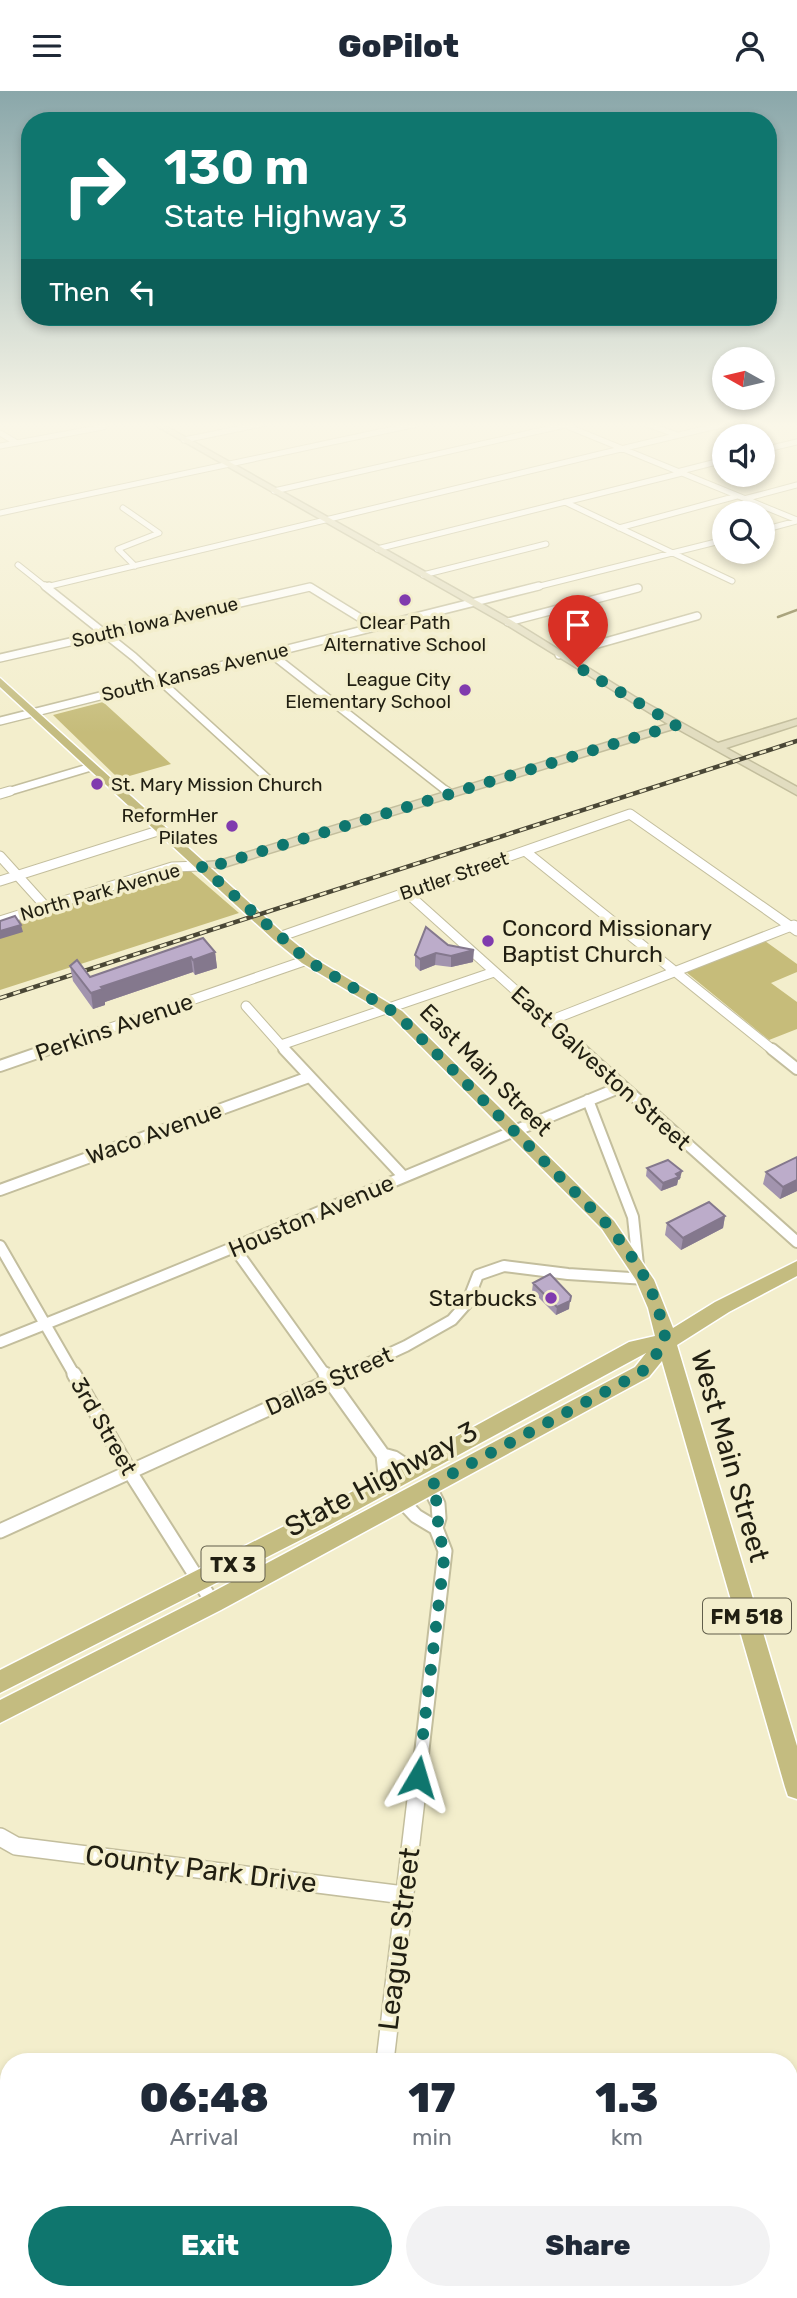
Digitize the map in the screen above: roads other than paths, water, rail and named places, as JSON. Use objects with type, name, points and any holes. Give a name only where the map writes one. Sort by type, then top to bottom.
[{"type":"main road","name":"East Main Street","points":[[0,681],[279,937],[307,960],[387,1007],[608,1225],[642,1272],[660,1308],[666,1342]]},
{"type":"main road","name":"State Highway 3","points":[[0,1711],[213,1603],[642,1372],[666,1342],[722,1307],[797,1268]]},
{"type":"main road","name":"State Highway 3","points":[[0,1682],[201,1581],[412,1470],[636,1347],[666,1342]]},
{"type":"main road","name":"West Main Street","points":[[666,1342],[797,1787]]},
{"type":"street","points":[[135,566],[118,549],[159,533],[151,527]]},
{"type":"street","points":[[46,587],[297,527]]},
{"type":"street","points":[[338,527],[508,622],[676,725],[797,792]]},
{"type":"street","points":[[377,549],[465,527]]},
{"type":"street","points":[[620,527],[732,581]]},
{"type":"street","name":"South Kansas Avenue","points":[[0,721],[712,543]]},
{"type":"street","points":[[423,575],[546,544]]},
{"type":"street","points":[[18,565],[134,657],[278,788]]},
{"type":"street","name":"South Iowa Avenue","points":[[0,659],[310,587],[375,627]]},
{"type":"street","points":[[508,622],[638,588]]},
{"type":"street","points":[[559,655],[697,617]]},
{"type":"street","points":[[270,653],[450,794]]},
{"type":"street","points":[[717,747],[797,722]]},
{"type":"street","points":[[201,866],[220,864],[676,725]]},
{"type":"street","points":[[0,794],[91,767]]},
{"type":"street","name":"Butler Street","points":[[279,937],[630,814],[795,927]]},
{"type":"street","points":[[0,881],[161,830]]},
{"type":"street","points":[[525,851],[797,1069]]},
{"type":"street","points":[[0,856],[46,907]]},
{"type":"street","name":"North Park Avenue","points":[[0,921],[172,867],[201,866]]},
{"type":"street","name":"East Galveston Street","points":[[407,893],[797,1242]]},
{"type":"street","points":[[548,1021],[795,927]]},
{"type":"street","name":"Perkins Avenue","points":[[0,1066],[307,960]]},
{"type":"street","points":[[281,1045],[494,972]]},
{"type":"street","points":[[246,1006],[402,1176]]},
{"type":"street","name":"Waco Avenue","points":[[0,1190],[309,1077]]},
{"type":"street","name":"Houston Avenue","points":[[0,1342],[235,1249],[402,1176],[621,1087]]},
{"type":"street","points":[[588,1100],[621,1190],[628,1202],[637,1235],[642,1272]]},
{"type":"street","name":"3rd Street","points":[[0,1246],[130,1472],[213,1603]]},
{"type":"street","points":[[235,1249],[383,1455],[385,1474],[390,1481]]},
{"type":"street","name":"Dallas Street","points":[[0,1531],[449,1323],[465,1310],[478,1275],[504,1266],[568,1274],[642,1272]]},
{"type":"street","points":[[383,1455],[394,1458],[412,1470]]},
{"type":"street","name":"League Street","points":[[386,2053],[445,1551],[436,1528],[439,1518],[438,1504],[429,1486]]},
{"type":"street","points":[[402,1501],[416,1516],[436,1528]]},
{"type":"street","name":"County Park Drive","points":[[0,1837],[16,1846],[404,1895]]},
{"type":"waterway","points":[[778,617],[797,610]]},
{"type":"railway","points":[[0,998],[797,741]]},
{"type":"place","name":"Clear Path Alternative School","points":[[405,600]]},
{"type":"place","name":"League City Elementary School","points":[[465,690]]},
{"type":"place","name":"St. Mary Mission Church","points":[[97,784]]},
{"type":"place","name":"ReformHer Pilates","points":[[232,826]]},
{"type":"place","name":"Concord Missionary Baptist Church","points":[[488,941]]},
{"type":"place","name":"Starbucks","points":[[551,1298]]}]
